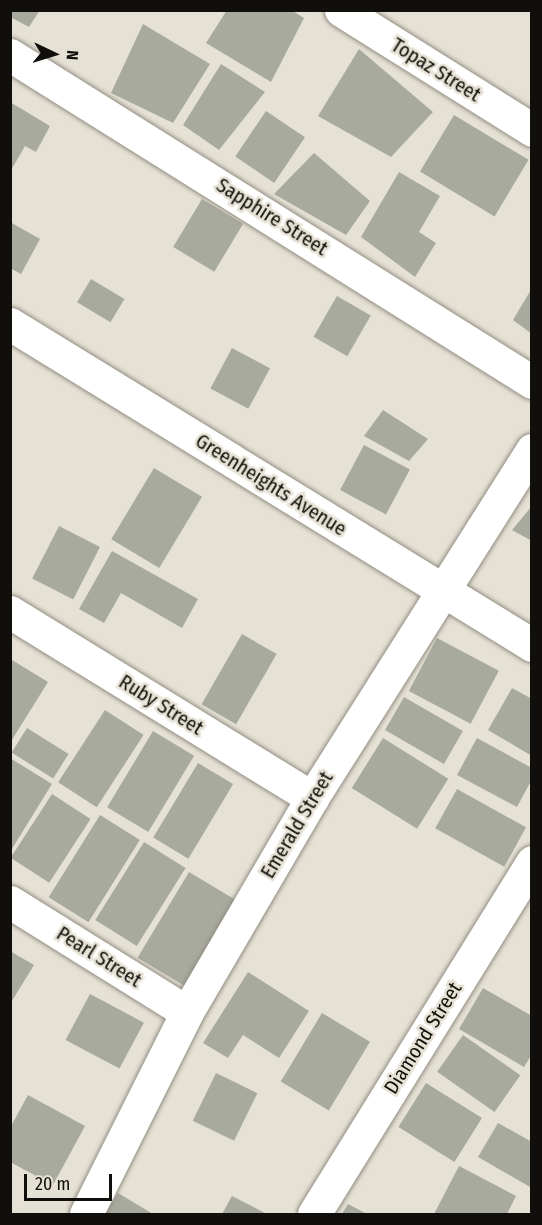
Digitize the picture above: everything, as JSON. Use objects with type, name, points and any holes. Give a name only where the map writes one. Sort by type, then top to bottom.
[{"type":"street","name":"Topaz Street","points":[[340,10],[531,130]]},
{"type":"street","name":"Sapphire Street","points":[[10,55],[531,382]]},
{"type":"street","name":"Greenheights Avenue","points":[[10,324],[531,645]]},
{"type":"street","name":"Emerald Street","points":[[86,1215],[187,1012],[312,798],[440,590],[531,450]]},
{"type":"street","name":"Ruby Street","points":[[10,612],[312,798]]},
{"type":"street","name":"Diamond Street","points":[[315,1215],[531,862]]},
{"type":"street","name":"Pearl Street","points":[[10,902],[187,1012]]},
{"type":"building","points":[[10,10],[40,10],[29,27],[10,17]]},
{"type":"building","points":[[227,10],[291,10],[304,18],[271,82],[206,43]]},
{"type":"building","points":[[143,24],[210,64],[173,123],[111,93]]},
{"type":"building","points":[[359,49],[433,112],[391,157],[318,116]]},
{"type":"building","points":[[221,64],[265,92],[219,150],[183,125]]},
{"type":"building","points":[[10,102],[50,126],[36,152],[25,146],[10,172]]},
{"type":"building","points":[[266,111],[305,137],[274,183],[235,157]]},
{"type":"building","points":[[454,115],[529,160],[495,216],[420,172]]},
{"type":"building","points":[[314,153],[370,201],[346,235],[274,194]]},
{"type":"building","points":[[399,172],[440,196],[419,232],[436,243],[415,277],[361,237]]},
{"type":"building","points":[[202,199],[243,224],[214,272],[173,247]]},
{"type":"building","points":[[10,222],[40,239],[21,274],[10,268]]},
{"type":"building","points":[[91,279],[124,299],[111,322],[77,302]]},
{"type":"building","points":[[532,288],[532,334],[513,320]]},
{"type":"building","points":[[337,296],[371,316],[347,356],[314,337]]},
{"type":"building","points":[[232,348],[270,368],[248,409],[210,389]]},
{"type":"building","points":[[383,410],[428,439],[409,461],[364,436]]},
{"type":"building","points":[[364,445],[410,469],[386,514],[340,490]]},
{"type":"building","points":[[154,468],[202,497],[159,568],[111,539]]},
{"type":"building","points":[[532,506],[532,541],[512,530]]},
{"type":"building","points":[[59,526],[100,547],[73,599],[32,579]]},
{"type":"building","points":[[112,551],[198,599],[182,628],[121,593],[104,623],[79,609]]},
{"type":"building","points":[[242,634],[277,654],[236,724],[202,704]]},
{"type":"building","points":[[437,638],[499,671],[471,724],[409,691]]},
{"type":"building","points":[[12,660],[48,682],[10,743],[10,663]]},
{"type":"building","points":[[512,688],[532,699],[532,756],[488,730]]},
{"type":"building","points":[[404,697],[463,731],[444,764],[385,730]]},
{"type":"building","points":[[105,710],[144,735],[97,807],[58,782]]},
{"type":"building","points":[[27,728],[69,754],[53,779],[12,753]]},
{"type":"building","points":[[153,731],[194,756],[148,832],[107,807]]},
{"type":"building","points":[[383,738],[448,779],[417,829],[352,788]]},
{"type":"building","points":[[477,738],[532,768],[532,779],[517,807],[457,775]]},
{"type":"building","points":[[10,758],[52,784],[10,852]]},
{"type":"building","points":[[198,763],[233,784],[188,859],[153,838]]},
{"type":"building","points":[[457,789],[526,827],[504,867],[435,828]]},
{"type":"building","points":[[52,794],[91,819],[49,883],[11,858]]},
{"type":"building","points":[[100,815],[140,840],[88,922],[49,897]]},
{"type":"building","points":[[144,842],[186,868],[137,946],[95,920]]},
{"type":"building","points":[[189,872],[237,901],[185,987],[137,958]]},
{"type":"building","points":[[10,951],[34,965],[10,1004]]},
{"type":"building","points":[[248,972],[309,1011],[279,1058],[243,1035],[228,1058],[203,1043]]},
{"type":"building","points":[[483,988],[532,1016],[532,1054],[524,1067],[459,1029]]},
{"type":"building","points":[[90,994],[144,1023],[119,1069],[66,1040]]},
{"type":"building","points":[[322,1013],[370,1042],[329,1110],[281,1082]]},
{"type":"building","points":[[463,1035],[520,1075],[495,1112],[437,1072]]},
{"type":"building","points":[[216,1073],[257,1093],[234,1141],[193,1121]]},
{"type":"building","points":[[426,1083],[482,1118],[454,1162],[398,1127]]},
{"type":"building","points":[[28,1095],[85,1126],[53,1185],[10,1162],[10,1128]]},
{"type":"building","points":[[498,1123],[532,1142],[530,1187],[478,1157]]},
{"type":"building","points":[[459,1166],[516,1196],[507,1214],[434,1214]]},
{"type":"building","points":[[118,1193],[153,1214],[105,1214]]},
{"type":"building","points":[[232,1196],[267,1214],[222,1214]]},
{"type":"building","points":[[348,1204],[367,1214],[342,1214]]}]
